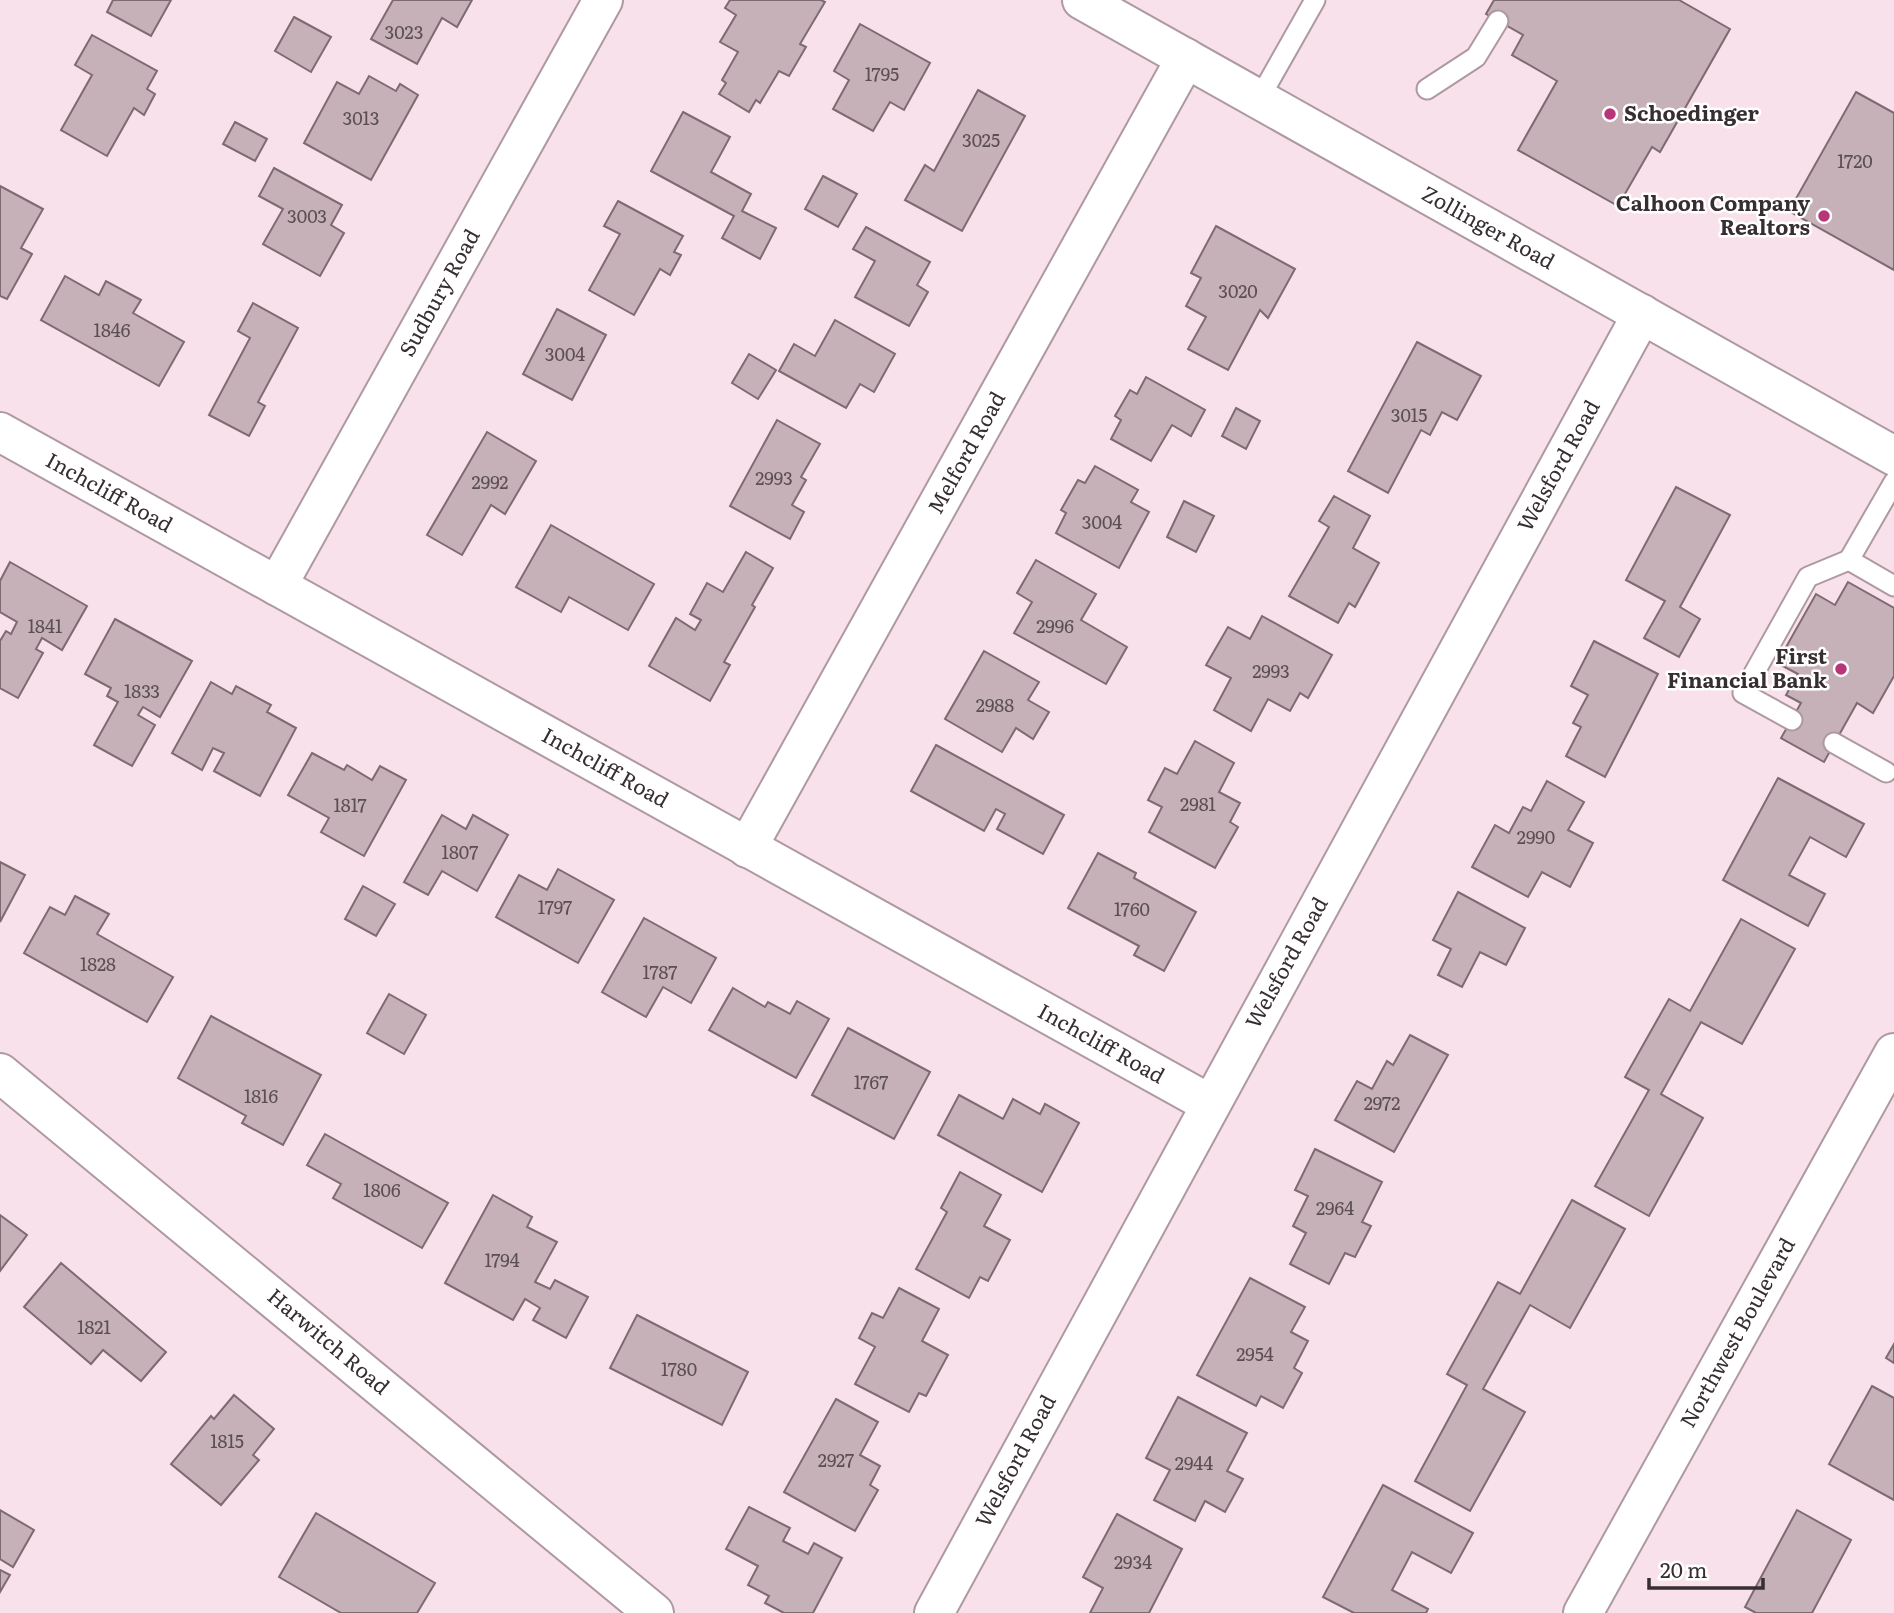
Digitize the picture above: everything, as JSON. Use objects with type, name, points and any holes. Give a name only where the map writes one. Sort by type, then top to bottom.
[{"type":"street","name":"Sudbury Road","points":[[277,586],[603,0]]},
{"type":"street","name":"Zollinger Road","points":[[1082,0],[1894,456]]},
{"type":"street","name":"Melford Road","points":[[747,848],[1186,58]]},
{"type":"street","name":"Welsford Road","points":[[934,1613],[1642,314]]},
{"type":"street","name":"Inchcliff Road","points":[[0,432],[1210,1104]]},
{"type":"street","name":"Northwest Boulevard","points":[[1583,1613],[1894,1053]]},
{"type":"street","name":"Harwitch Road","points":[[0,1073],[654,1613]]},
{"type":"lane","points":[[1259,99],[1315,0]]},
{"type":"lane","points":[[1427,89],[1476,57],[1498,21]]},
{"type":"lane","points":[[1792,720],[1743,692],[1808,577],[1849,560],[1894,482]]},
{"type":"lane","points":[[1849,560],[1894,586]]},
{"type":"lane","points":[[1834,743],[1891,769]]},
{"type":"building","points":[[113,0],[171,0],[151,36],[107,12]]},
{"type":"building","points":[[393,0],[472,0],[457,27],[442,18],[417,64],[371,39]]},
{"type":"building","points":[[730,0],[825,2],[800,44],[806,47],[789,76],[779,71],[760,103],[756,100],[749,112],[719,94],[726,83],[722,80],[738,52],[720,42],[736,15],[725,8]]},
{"type":"building","name":"Schoedinger","points":[[1494,0],[1679,0],[1730,29],[1660,152],[1652,147],[1618,206],[1518,150],[1557,81],[1512,55],[1523,35],[1486,14]]},
{"type":"building","points":[[294,17],[331,37],[311,72],[275,51]]},
{"type":"building","points":[[860,24],[930,63],[904,110],[890,102],[873,131],[833,109],[849,80],[834,71]]},
{"type":"building","points":[[92,35],[157,71],[147,89],[155,94],[144,115],[134,108],[107,156],[61,130],[92,75],[75,65]]},
{"type":"building","points":[[369,76],[396,91],[400,84],[418,95],[371,180],[304,143],[337,82],[359,94]]},
{"type":"building","points":[[978,90],[1025,116],[962,231],[905,200],[925,165],[934,171]]},
{"type":"building","points":[[1856,92],[1894,113],[1894,270],[1789,211]]},
{"type":"building","points":[[683,112],[730,137],[711,172],[751,194],[742,211],[776,228],[760,259],[722,238],[734,216],[651,171]]},
{"type":"building","points":[[235,122],[267,139],[255,161],[223,144]]},
{"type":"building","points":[[274,168],[342,205],[331,225],[344,233],[320,276],[263,244],[283,209],[259,196]]},
{"type":"building","points":[[823,176],[857,194],[838,227],[805,209]]},
{"type":"building","points":[[0,186],[43,209],[21,248],[32,254],[7,299],[0,296]]},
{"type":"building","points":[[618,201],[683,236],[674,252],[681,255],[670,275],[660,269],[634,315],[589,290],[620,234],[604,226]]},
{"type":"building","points":[[1216,226],[1295,269],[1268,318],[1260,310],[1228,370],[1188,349],[1206,317],[1186,306],[1201,278],[1191,273]]},
{"type":"building","points":[[866,227],[930,262],[917,285],[928,292],[909,326],[855,297],[875,261],[853,249]]},
{"type":"building","points":[[65,276],[99,295],[106,281],[141,300],[133,313],[184,342],[159,386],[41,320]]},
{"type":"building","points":[[253,303],[298,328],[258,402],[265,406],[249,436],[209,415],[250,338],[238,331]]},
{"type":"building","points":[[557,309],[606,335],[572,400],[523,374]]},
{"type":"building","points":[[835,320],[895,354],[874,392],[860,384],[846,408],[779,371],[794,344],[815,356]]},
{"type":"building","points":[[1417,342],[1481,376],[1457,420],[1442,412],[1430,435],[1421,430],[1388,493],[1348,471]]},
{"type":"building","points":[[749,354],[776,370],[758,399],[732,383]]},
{"type":"building","points":[[1146,377],[1205,410],[1191,436],[1172,425],[1151,461],[1111,439],[1121,420],[1115,416],[1130,390],[1137,394]]},
{"type":"building","points":[[1236,408],[1260,421],[1246,449],[1222,436]]},
{"type":"building","points":[[777,420],[820,444],[801,477],[806,480],[792,505],[804,512],[790,539],[730,506]]},
{"type":"building","points":[[487,432],[536,461],[505,514],[491,505],[462,555],[427,535]]},
{"type":"building","points":[[1095,466],[1138,490],[1131,502],[1149,512],[1119,568],[1056,533],[1066,513],[1061,510],[1078,480],[1085,483]]},
{"type":"building","points":[[1676,487],[1730,515],[1680,607],[1700,619],[1679,657],[1644,638],[1665,601],[1626,580]]},
{"type":"building","points":[[1334,496],[1370,516],[1353,548],[1379,563],[1355,607],[1349,603],[1338,623],[1289,596],[1329,527],[1319,521]]},
{"type":"building","points":[[1184,501],[1214,516],[1196,552],[1167,537]]},
{"type":"building","points":[[551,525],[654,584],[628,630],[569,597],[561,612],[516,587]]},
{"type":"building","points":[[746,552],[773,568],[724,662],[730,665],[710,701],[649,666],[676,618],[695,630],[701,620],[690,614],[707,583],[723,592]]},
{"type":"building","points":[[1036,560],[1096,594],[1081,620],[1127,647],[1106,684],[1014,633],[1032,602],[1017,593]]},
{"type":"building","points":[[10,562],[87,606],[62,650],[42,638],[36,649],[43,653],[18,698],[0,688],[0,641],[6,631],[11,634],[17,622],[0,612],[0,581]]},
{"type":"building","name":"First Financial Bank","points":[[1848,582],[1894,608],[1894,676],[1873,713],[1857,703],[1824,762],[1781,738],[1801,703],[1786,695],[1798,674],[1777,663],[1816,594],[1835,605]]},
{"type":"building","points":[[1262,616],[1332,655],[1308,698],[1300,693],[1290,711],[1268,699],[1251,731],[1214,710],[1231,678],[1206,665],[1228,627],[1250,639]]},
{"type":"building","points":[[115,619],[192,661],[160,717],[143,707],[138,715],[155,725],[132,766],[94,745],[118,702],[107,696],[111,688],[85,674]]},
{"type":"building","points":[[1594,641],[1658,674],[1605,777],[1566,756],[1581,727],[1573,723],[1588,695],[1571,686]]},
{"type":"building","points":[[984,651],[1039,682],[1028,700],[1049,712],[1033,739],[1016,728],[1002,752],[945,719]]},
{"type":"building","points":[[211,682],[232,694],[236,686],[271,705],[267,712],[296,728],[260,796],[214,771],[224,753],[213,748],[202,770],[172,753]]},
{"type":"building","points":[[1195,741],[1234,763],[1219,792],[1240,803],[1230,822],[1238,827],[1215,868],[1149,832],[1162,807],[1148,800],[1165,768],[1177,774]]},
{"type":"building","points":[[936,745],[1064,815],[1043,854],[997,829],[1005,814],[996,809],[984,831],[911,791]]},
{"type":"building","points":[[312,753],[344,770],[347,765],[372,780],[380,766],[406,780],[364,856],[321,832],[329,818],[288,795]]},
{"type":"building","points":[[1778,778],[1864,824],[1846,857],[1810,837],[1789,875],[1825,894],[1808,926],[1723,880]]},
{"type":"building","points":[[1547,781],[1584,802],[1568,830],[1593,843],[1570,887],[1542,872],[1528,897],[1472,867],[1495,825],[1509,833],[1523,807],[1531,811]]},
{"type":"building","points":[[442,815],[466,829],[473,815],[508,835],[477,891],[442,871],[428,895],[404,882]]},
{"type":"building","points":[[1098,853],[1136,873],[1134,878],[1196,912],[1164,971],[1134,955],[1139,946],[1068,908]]},
{"type":"building","points":[[0,862],[25,875],[0,922]]},
{"type":"building","points":[[558,869],[614,900],[578,963],[496,917],[519,875],[547,890]]},
{"type":"building","points":[[363,886],[395,904],[376,936],[345,919]]},
{"type":"building","points":[[1458,892],[1525,928],[1506,965],[1480,952],[1462,987],[1438,975],[1451,949],[1433,940]]},
{"type":"building","points":[[75,896],[109,914],[97,934],[173,977],[147,1022],[24,953],[50,907],[65,915]]},
{"type":"building","points":[[644,918],[716,958],[691,1003],[663,987],[646,1017],[602,992]]},
{"type":"building","points":[[1741,919],[1795,949],[1742,1044],[1701,1022],[1661,1094],[1703,1118],[1649,1216],[1595,1186],[1649,1090],[1625,1077],[1669,999],[1690,1011]]},
{"type":"building","points":[[733,988],[765,1007],[768,1002],[790,1014],[797,1001],[829,1019],[796,1078],[709,1030]]},
{"type":"building","points":[[389,994],[426,1015],[404,1054],[367,1033]]},
{"type":"building","points":[[211,1016],[321,1075],[283,1145],[242,1123],[246,1116],[178,1078]]},
{"type":"building","points":[[848,1028],[930,1072],[894,1139],[812,1095]]},
{"type":"building","points":[[1410,1035],[1448,1055],[1394,1152],[1335,1120],[1357,1081],[1372,1089],[1387,1061],[1393,1065]]},
{"type":"building","points":[[959,1095],[1003,1119],[1013,1099],[1040,1114],[1045,1104],[1079,1123],[1042,1192],[938,1135]]},
{"type":"building","points":[[325,1134],[448,1203],[422,1248],[333,1198],[341,1184],[307,1165]]},
{"type":"building","points":[[1315,1149],[1382,1182],[1362,1222],[1371,1226],[1355,1257],[1345,1253],[1329,1284],[1290,1264],[1306,1233],[1293,1226],[1308,1196],[1295,1190]]},
{"type":"building","points":[[960,1172],[1001,1195],[984,1226],[1010,1240],[988,1281],[980,1277],[969,1298],[916,1269],[947,1212],[941,1208]]},
{"type":"building","points":[[493,1195],[532,1217],[527,1227],[557,1242],[535,1282],[550,1289],[555,1280],[588,1297],[566,1338],[533,1320],[540,1308],[525,1299],[513,1320],[445,1283]]},
{"type":"building","points":[[1572,1200],[1625,1229],[1570,1328],[1530,1305],[1483,1389],[1525,1412],[1470,1511],[1415,1481],[1467,1385],[1447,1374],[1498,1282],[1520,1294]]},
{"type":"building","points":[[0,1215],[27,1235],[0,1271]]},
{"type":"building","points":[[61,1263],[166,1352],[141,1381],[103,1350],[91,1364],[24,1307]]},
{"type":"building","points":[[1250,1278],[1305,1307],[1291,1332],[1308,1341],[1294,1368],[1302,1373],[1283,1408],[1261,1396],[1256,1406],[1197,1375]]},
{"type":"building","points":[[899,1288],[939,1309],[922,1341],[948,1355],[926,1396],[919,1393],[909,1412],[855,1384],[875,1347],[859,1338],[872,1313],[883,1318]]},
{"type":"building","points":[[637,1315],[748,1372],[722,1425],[610,1368]]},
{"type":"building","points":[[1894,1344],[1894,1363],[1886,1358]]},
{"type":"building","points":[[1872,1386],[1894,1398],[1894,1500],[1829,1464]]},
{"type":"building","points":[[234,1395],[274,1429],[253,1455],[259,1460],[221,1505],[171,1464],[211,1416],[214,1419]]},
{"type":"building","points":[[1178,1397],[1247,1433],[1227,1471],[1243,1479],[1225,1512],[1205,1501],[1195,1521],[1154,1500],[1170,1470],[1146,1458]]},
{"type":"building","points":[[836,1399],[878,1422],[860,1455],[880,1466],[870,1485],[878,1490],[855,1531],[784,1492]]},
{"type":"building","points":[[1383,1485],[1473,1533],[1451,1573],[1412,1552],[1392,1590],[1428,1609],[1426,1613],[1354,1613],[1323,1597]]},
{"type":"building","points":[[749,1507],[790,1528],[783,1541],[808,1554],[814,1543],[842,1558],[813,1613],[784,1613],[765,1603],[769,1596],[748,1585],[758,1566],[726,1549]]},
{"type":"building","points":[[0,1510],[34,1530],[13,1567],[0,1559]]},
{"type":"building","points":[[1797,1510],[1851,1540],[1812,1613],[1756,1613],[1745,1607]]},
{"type":"building","points":[[316,1513],[435,1583],[417,1613],[341,1613],[279,1577]]},
{"type":"building","points":[[1117,1514],[1182,1549],[1149,1613],[1090,1613],[1103,1588],[1083,1577]]},
{"type":"building","points":[[0,1570],[10,1575],[0,1592]]},
{"type":"place","name":"Schoedinger","points":[[1610,114]]},
{"type":"place","name":"Calhoon Company Realtors","points":[[1824,216]]},
{"type":"place","name":"First Financial Bank","points":[[1841,669]]}]
